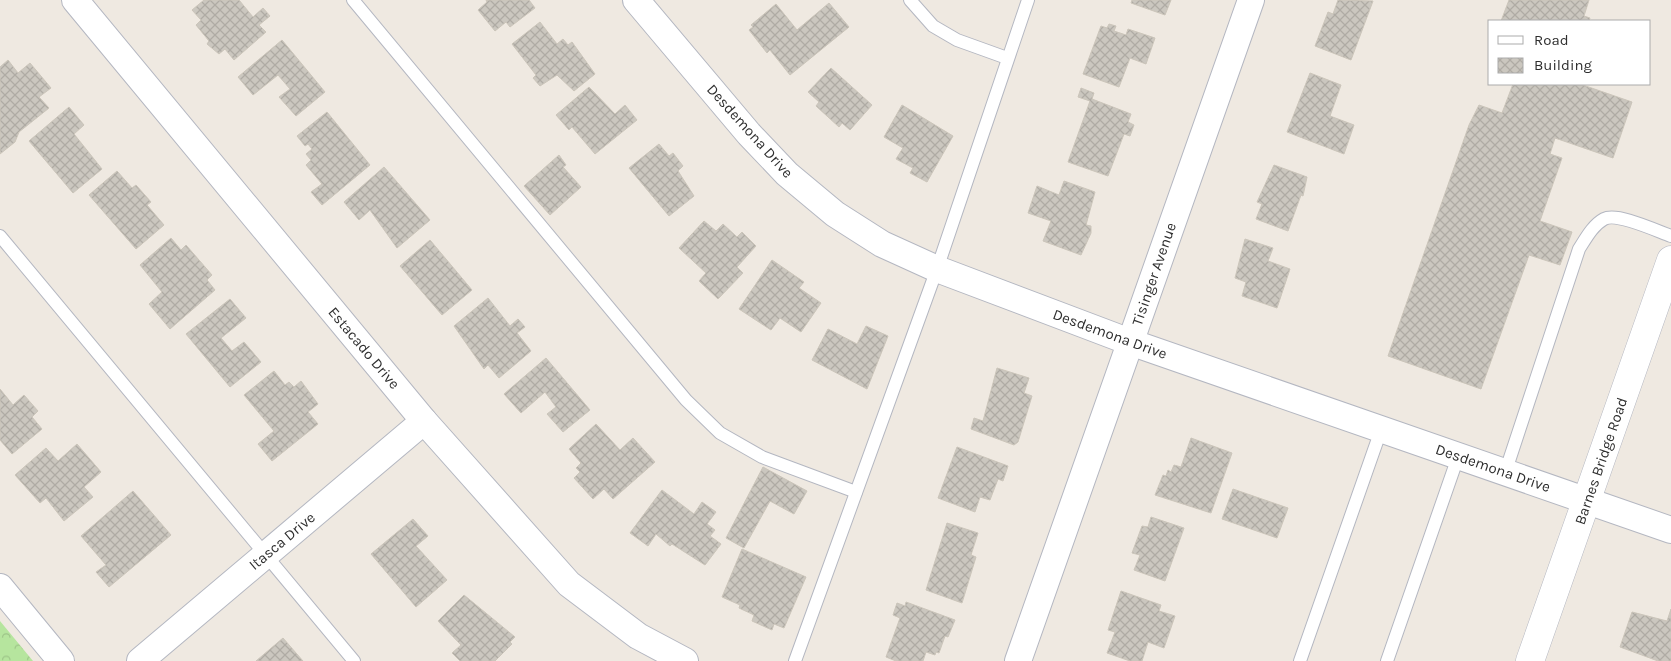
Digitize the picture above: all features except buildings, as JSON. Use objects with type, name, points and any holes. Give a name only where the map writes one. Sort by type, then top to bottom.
[{"type":"street","name":"Estacado Drive","points":[[75,0],[424,421],[569,584],[638,636],[685,661]]},
{"type":"street","name":"Desdemona Drive","points":[[636,0],[749,134],[787,174],[836,214],[882,244],[937,269],[1130,342],[1671,530]]},
{"type":"street","name":"Tisinger Avenue","points":[[1018,661],[1251,0]]},
{"type":"street","name":"Barnes Bridge Road","points":[[1530,661],[1667,283]]},
{"type":"street","name":"Itasca Drive","points":[[140,661],[424,421]]},
{"type":"street","points":[[0,587],[61,661]]},
{"type":"lane","points":[[353,0],[686,400],[720,432],[762,457],[856,492]]},
{"type":"lane","points":[[910,0],[933,26],[957,40],[1007,58]]},
{"type":"lane","points":[[795,661],[937,269],[1028,0]]},
{"type":"lane","points":[[1505,473],[1579,249],[1591,230],[1605,218],[1619,217],[1671,236]]},
{"type":"lane","points":[[0,236],[354,661]]},
{"type":"lane","points":[[1300,661],[1382,430]]},
{"type":"lane","points":[[1387,661],[1458,457]]},
{"type":"green space","points":[[0,621],[33,661],[0,661]]}]
